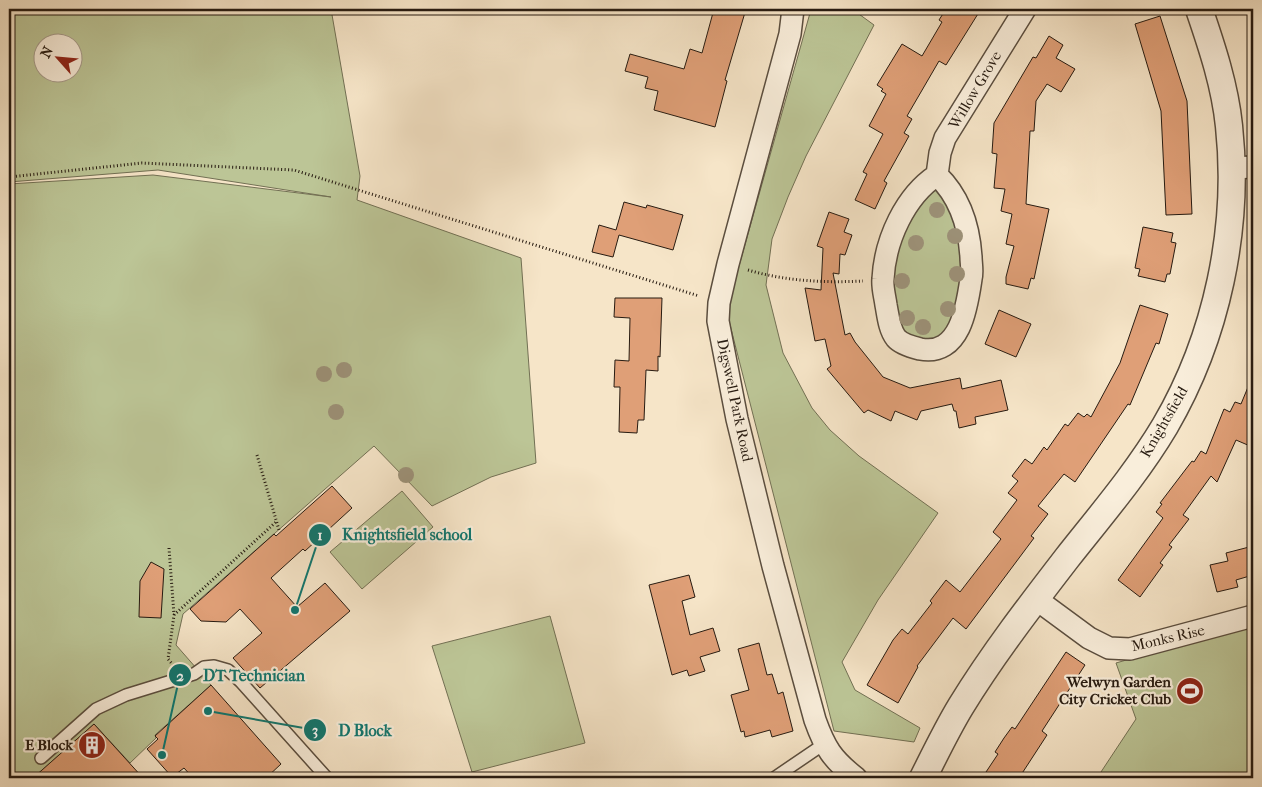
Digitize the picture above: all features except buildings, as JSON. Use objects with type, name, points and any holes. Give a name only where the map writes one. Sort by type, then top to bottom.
[{"type":"street","name":"Digswell Park Road","points":[[793,9],[790,34],[728,264],[719,303],[718,321],[737,419],[773,566],[815,720],[824,744],[834,758],[856,778]]},
{"type":"street","name":"Willow Grove","points":[[937,175],[940,153],[946,138],[1025,9]]},
{"type":"street","name":"Knightsfield","points":[[922,778],[960,708],[986,668],[1036,599],[1136,470],[1164,428],[1193,370],[1212,318],[1224,262],[1232,210],[1243,168],[1229,124],[1215,56],[1199,9]]},
{"type":"street","points":[[937,175],[955,195],[964,216],[970,244],[972,275],[966,313],[957,333],[944,345],[928,350],[911,347],[896,338],[888,320],[882,280],[888,249],[897,224],[920,188],[937,175]]},
{"type":"street","name":"Monks Rise","points":[[1036,599],[1089,638],[1109,648],[1130,649],[1253,616]]},
{"type":"lane","points":[[41,758],[96,709],[126,695],[196,672],[204,667],[214,666],[228,670],[327,778]]},
{"type":"lane","points":[[774,778],[824,744]]},
{"type":"path","points":[[9,177],[142,163],[294,170],[719,303]]},
{"type":"path","points":[[728,264],[767,276],[830,283],[882,280]]},
{"type":"path","points":[[257,455],[280,530]]},
{"type":"path","points":[[174,615],[278,521]]},
{"type":"path","points":[[169,548],[174,615],[168,659],[178,670],[196,672]]},
{"type":"green space","points":[[9,9],[331,9],[360,176],[357,200],[521,258],[536,463],[491,477],[432,506],[374,446],[183,614],[176,645],[211,685],[155,735],[156,738],[130,763],[94,724],[33,778],[9,778],[9,184],[153,175],[331,197],[158,170],[9,182]]},
{"type":"green space","points":[[829,9],[852,9],[874,25],[806,156],[788,197],[772,239],[766,285],[783,353],[812,408],[830,430],[859,456],[938,513],[878,600],[842,662],[855,690],[920,728],[914,742],[834,731],[729,321],[730,298],[810,13]]},
{"type":"green space","points":[[938,187],[957,220],[964,279],[952,329],[930,341],[910,336],[901,328],[895,317],[890,290],[894,260],[901,236],[924,192]]},
{"type":"green space","points":[[402,491],[433,527],[362,589],[330,552]]},
{"type":"green space","points":[[550,616],[585,743],[472,772],[432,646]]},
{"type":"green space","name":"Welwyn Garden City Cricket Club","points":[[1253,627],[1253,778],[1097,778],[1136,719],[1116,663],[1188,642]]},
{"type":"place","name":"Knightsfield school","points":[[295,610]]},
{"type":"place","name":"Welwyn Garden City Cricket Club","points":[[1190,691]]},
{"type":"place","name":"D Block","points":[[208,711]]},
{"type":"place","name":"E Block","points":[[92,745]]},
{"type":"place","name":"DT Technician","points":[[162,755]]}]
